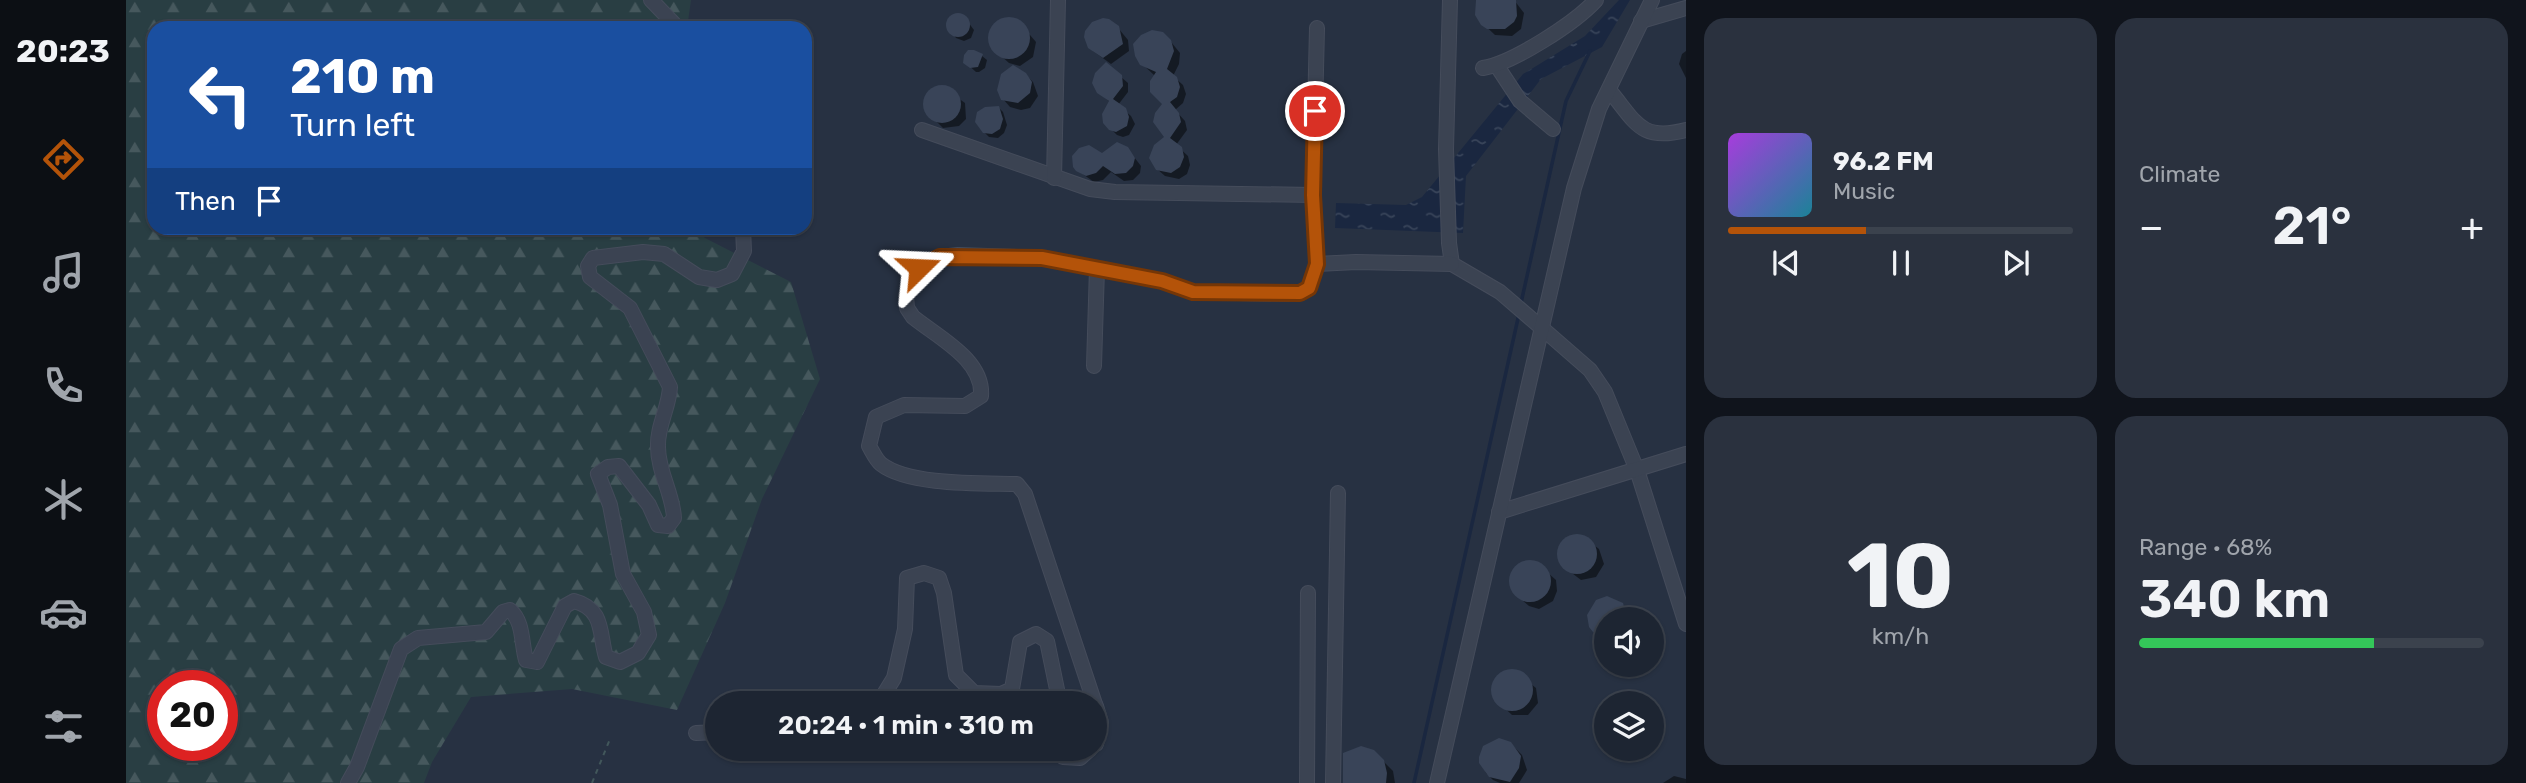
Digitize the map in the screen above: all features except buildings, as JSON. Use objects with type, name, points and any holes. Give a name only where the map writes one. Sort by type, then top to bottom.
[{"type":"street","points":[[651,0],[671,21]]},
{"type":"street","points":[[1054,178],[1058,0]]},
{"type":"street","points":[[1450,0],[1446,149],[1452,264]]},
{"type":"street","points":[[1553,129],[1521,102],[1490,67],[1569,24],[1596,0]]},
{"type":"street","points":[[1437,783],[1574,188],[1599,109],[1652,0]]},
{"type":"street","points":[[1641,21],[1686,8]]},
{"type":"street","points":[[1090,691],[1025,494],[1017,484],[942,482],[899,473],[880,464],[869,446],[876,418],[904,405],[965,406],[981,396],[982,384],[974,365],[913,317],[907,308],[906,295],[919,268],[940,257],[958,255],[1042,258],[1162,281],[1193,292],[1300,293],[1309,288],[1317,264],[1313,195],[1317,27]]},
{"type":"street","points":[[1608,90],[1645,132],[1666,135],[1686,130]]},
{"type":"street","points":[[922,130],[1090,189],[1115,192],[1313,195]]},
{"type":"street","points":[[348,783],[357,767],[401,649],[418,638],[486,632],[503,612],[510,610],[517,616],[526,660],[537,663],[565,606],[574,601],[583,603],[598,618],[604,633],[602,643],[607,657],[620,662],[638,653],[649,635],[644,612],[624,574],[610,505],[598,474],[608,467],[619,467],[649,505],[658,524],[668,526],[674,518],[673,503],[661,469],[658,447],[670,387],[630,308],[590,277],[588,266],[593,258],[643,252],[664,254],[699,277],[717,280],[732,274],[744,251],[743,235]]},
{"type":"street","points":[[1317,264],[1452,264],[1500,292],[1590,370],[1605,392],[1637,470],[1686,624]]},
{"type":"street","points":[[1094,366],[1097,268]]},
{"type":"street","points":[[1499,512],[1686,454]]},
{"type":"street","points":[[1334,783],[1338,493]]},
{"type":"street","points":[[886,691],[894,678],[905,629],[907,578],[924,573],[939,578],[944,593],[956,675],[972,691]]},
{"type":"street","points":[[1307,783],[1308,593]]},
{"type":"street","points":[[1008,691],[1012,689],[1020,642],[1036,634],[1047,641],[1057,691]]},
{"type":"street","points":[[696,733],[705,733]]},
{"type":"path","points":[[592,783],[610,739]]},
{"type":"green space","points":[[126,0],[691,0],[688,21],[147,21],[147,235],[702,235],[791,282],[820,379],[762,499],[725,603],[677,710],[572,689],[471,697],[432,762],[424,783],[126,783]]},
{"type":"water","points":[[1619,0],[1630,0],[1602,47],[1541,79],[1466,176],[1463,233],[1335,228],[1336,203],[1406,205],[1422,197],[1523,74],[1585,36]]},
{"type":"waterway","points":[[1521,303],[1566,101],[1590,51]]},
{"type":"waterway","points":[[1414,783],[1519,314]]},
{"type":"route","points":[[919,268],[940,257],[958,255],[1042,258],[1162,281],[1193,292],[1300,293],[1309,288],[1317,264],[1313,195],[1315,111]]}]
